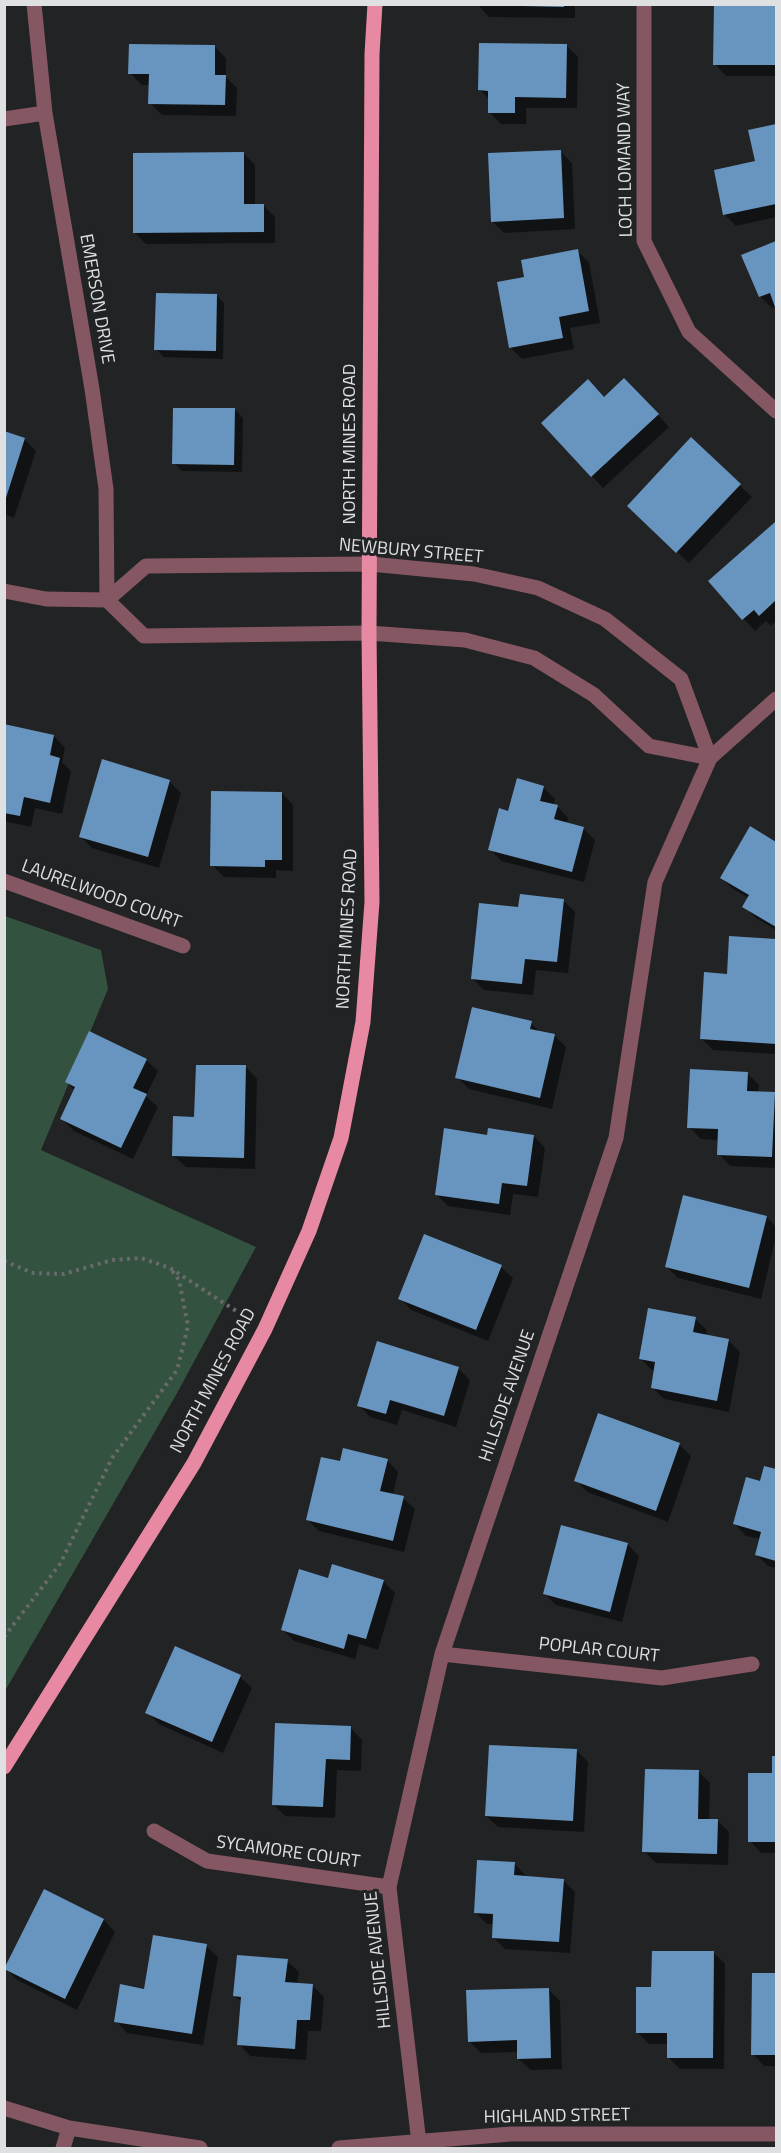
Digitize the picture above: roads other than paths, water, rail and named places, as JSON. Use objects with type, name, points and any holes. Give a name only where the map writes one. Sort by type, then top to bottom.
[{"type":"main road","name":"NORTH MINES ROAD","points":[[4,1767],[194,1463],[265,1329],[309,1231],[341,1138],[363,1022],[372,902],[369,633],[372,54],[375,4]]},
{"type":"street","name":"EMERSON DRIVE","points":[[34,4],[45,114],[92,389],[106,489],[107,600]]},
{"type":"street","name":"LOCH LOMAND WAY","points":[[644,4],[644,241],[689,332],[777,411]]},
{"type":"street","points":[[4,119],[45,114]]},
{"type":"street","name":"NEWBURY STREET","points":[[107,600],[146,566],[370,564],[474,574],[537,588],[605,619],[681,679],[710,758]]},
{"type":"street","points":[[4,591],[46,599],[107,600],[144,636],[369,633],[465,640],[534,658],[594,695],[649,746],[710,758]]},
{"type":"street","name":"HILLSIDE AVENUE","points":[[418,2143],[389,1887],[442,1654],[616,1138],[655,882],[710,758],[777,699]]},
{"type":"street","name":"LAURELWOOD COURT","points":[[4,881],[183,946]]},
{"type":"street","name":"POPLAR COURT","points":[[442,1654],[662,1678],[752,1664]]},
{"type":"street","name":"SYCAMORE COURT","points":[[154,1831],[207,1861],[389,1887]]},
{"type":"street","points":[[4,2108],[69,2127],[200,2148]]},
{"type":"street","points":[[63,2148],[69,2127]]},
{"type":"street","name":"HIGHLAND STREET","points":[[339,2148],[511,2134],[640,2142],[777,2134]]}]
